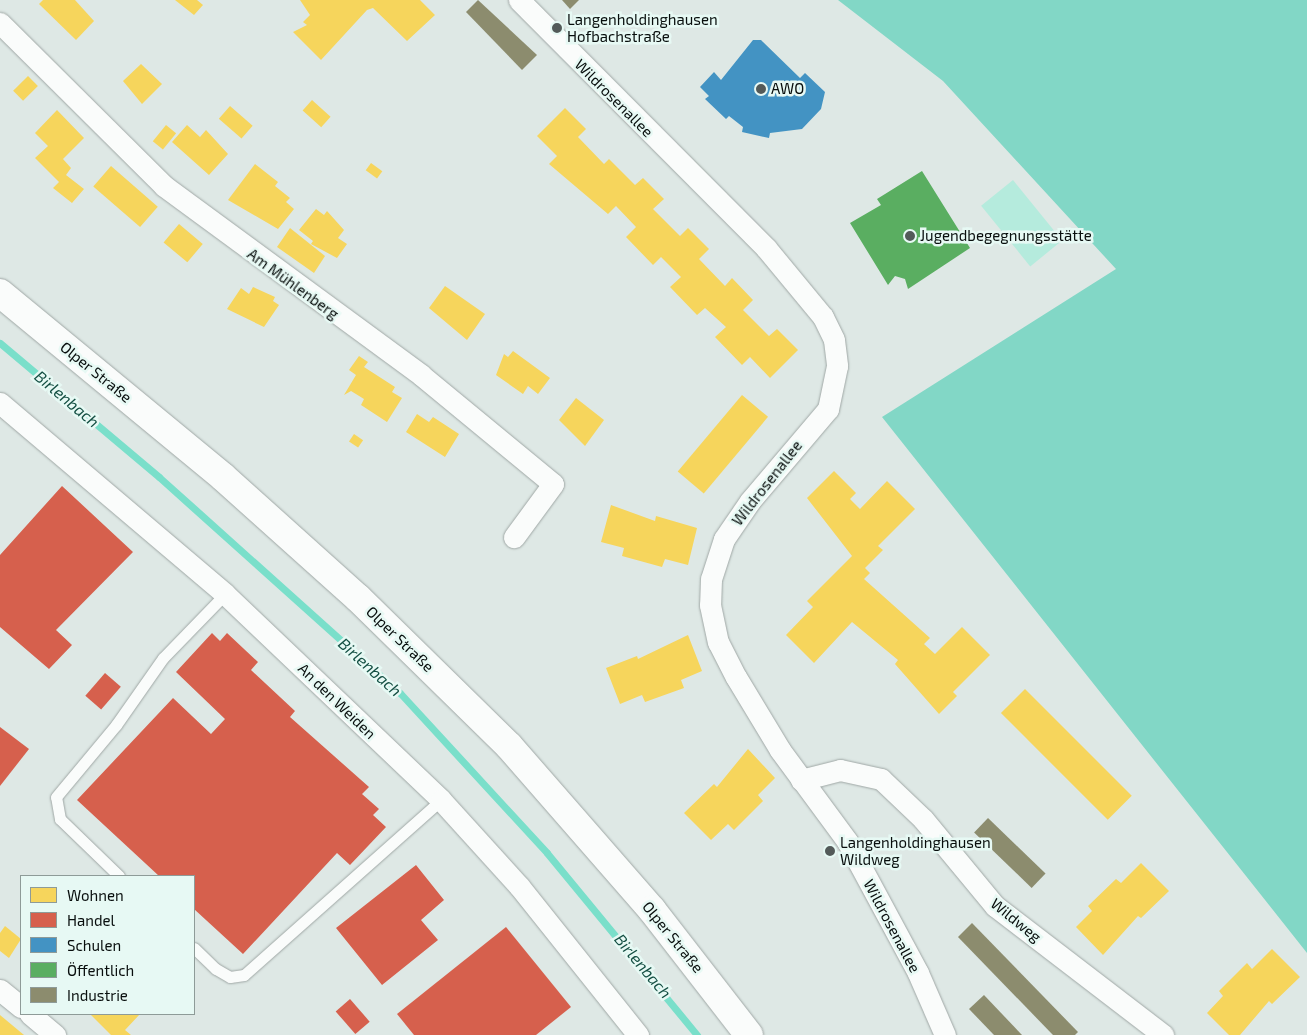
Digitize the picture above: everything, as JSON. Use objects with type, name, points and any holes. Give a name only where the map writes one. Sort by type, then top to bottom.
[{"type":"main road","name":"Olper Straße","points":[[0,293],[223,477],[358,598],[510,746],[652,910],[749,1035]]},
{"type":"street","name":"Wildrosenallee","points":[[519,0],[766,248],[823,317],[834,340],[837,366],[828,409],[750,501],[724,539],[711,579],[710,605],[718,642],[801,780],[846,841],[918,973],[945,1035]]},
{"type":"street","name":"Am Mühlenberg","points":[[0,23],[164,186],[421,375],[553,484],[514,537]]},
{"type":"street","name":"An den Weiden","points":[[0,403],[225,594],[441,800],[519,886],[638,1035]]},
{"type":"street","name":"Wildweg","points":[[801,780],[840,770],[881,779],[923,819],[995,906],[1164,1035]]},
{"type":"street","points":[[0,990],[20,1006]]},
{"type":"street","points":[[31,1015],[55,1035]]},
{"type":"lane","points":[[118,875],[60,819],[56,797],[116,725],[163,658],[225,594]]},
{"type":"lane","points":[[195,949],[216,969],[230,977],[244,975],[441,800]]},
{"type":"green space","points":[[838,0],[1307,0],[1307,953],[882,417],[1116,269],[943,81]]},
{"type":"green space","points":[[1013,180],[1062,241],[1030,266],[981,206]]},
{"type":"building: Wohnen","points":[[43,0],[75,0],[94,21],[76,40],[39,4]]},
{"type":"building: Wohnen","points":[[175,0],[197,0],[203,5],[194,15]]},
{"type":"building: Wohnen","points":[[300,0],[420,0],[435,15],[407,41],[373,8],[367,10],[321,60],[293,32],[307,25],[303,22],[310,15]]},
{"type":"building: Wohnen","points":[[141,64],[162,84],[142,104],[123,81]]},
{"type":"building: Wohnen","points":[[28,76],[38,86],[23,101],[13,91]]},
{"type":"building: Wohnen","points":[[312,100],[331,117],[321,127],[303,110]]},
{"type":"building: Wohnen","points":[[230,106],[253,126],[241,139],[219,119]]},
{"type":"building: Wohnen","points":[[565,108],[586,129],[578,137],[604,164],[609,159],[635,185],[643,178],[664,199],[653,209],[680,236],[688,228],[709,249],[699,259],[725,286],[732,278],[753,300],[743,310],[769,336],[777,329],[798,350],[770,378],[750,357],[742,365],[715,337],[726,327],[705,308],[697,315],[670,287],[681,277],[661,257],[653,265],[626,237],[636,227],[616,206],[608,214],[549,164],[557,156],[537,136]]},
{"type":"building: Wohnen","points":[[57,110],[84,138],[63,159],[71,168],[66,175],[84,189],[72,203],[53,188],[59,182],[35,158],[48,146],[35,133]]},
{"type":"building: Wohnen","points":[[166,125],[176,133],[163,150],[153,141]]},
{"type":"building: Wohnen","points":[[187,125],[200,137],[206,130],[228,154],[209,175],[172,142]]},
{"type":"building: Wohnen","points":[[371,163],[382,171],[377,179],[366,170]]},
{"type":"building: Wohnen","points":[[255,164],[278,182],[275,186],[290,198],[286,202],[294,209],[278,229],[228,200]]},
{"type":"building: Wohnen","points":[[111,166],[158,207],[140,227],[93,186]]},
{"type":"building: Wohnen","points":[[316,209],[324,215],[327,211],[344,230],[338,238],[347,244],[337,258],[311,244],[313,241],[299,230]]},
{"type":"building: Wohnen","points":[[179,224],[203,244],[187,262],[164,242]]},
{"type":"building: Wohnen","points":[[290,228],[325,256],[314,273],[277,247]]},
{"type":"building: Wohnen","points":[[445,286],[485,314],[467,340],[429,308]]},
{"type":"building: Wohnen","points":[[253,287],[275,297],[273,301],[279,305],[264,327],[227,309],[241,288],[249,294]]},
{"type":"building: Wohnen","points":[[513,351],[550,378],[538,394],[528,386],[523,394],[496,375],[504,354],[508,357]]},
{"type":"building: Wohnen","points":[[359,356],[368,362],[364,367],[395,387],[392,392],[402,398],[387,422],[361,405],[364,399],[351,391],[344,395],[356,375],[349,370]]},
{"type":"building: Wohnen","points":[[742,395],[768,417],[704,493],[678,472]]},
{"type":"building: Wohnen","points":[[576,398],[604,420],[585,446],[559,420]]},
{"type":"building: Wohnen","points":[[417,414],[429,422],[433,417],[459,434],[445,457],[406,432]]},
{"type":"building: Wohnen","points":[[354,434],[363,440],[358,448],[349,441]]},
{"type":"building: Wohnen","points":[[834,471],[856,493],[850,499],[860,509],[887,481],[915,509],[878,546],[883,550],[865,568],[870,573],[864,579],[930,638],[924,644],[935,654],[962,627],[990,655],[953,692],[957,696],[939,714],[895,664],[898,660],[852,622],[814,663],[786,635],[813,607],[807,601],[852,556],[807,498]]},
{"type":"building: Wohnen","points":[[611,505],[655,521],[656,516],[697,528],[688,565],[665,559],[662,567],[622,556],[624,548],[601,542]]},
{"type":"building: Wohnen","points":[[688,635],[702,671],[681,680],[684,688],[645,702],[642,695],[620,704],[606,668],[637,656],[638,659]]},
{"type":"building: Wohnen","points":[[1025,689],[1132,796],[1108,820],[1001,713]]},
{"type":"building: Wohnen","points":[[748,749],[775,778],[758,795],[763,801],[734,830],[728,824],[711,840],[684,813],[714,784],[717,787]]},
{"type":"building: Wohnen","points":[[1141,863],[1169,891],[1141,918],[1138,916],[1103,955],[1076,927],[1092,911],[1088,906],[1116,879],[1121,883]]},
{"type":"building: Wohnen","points":[[5,926],[20,938],[9,958],[0,951],[0,933]]},
{"type":"building: Wohnen","points":[[1272,949],[1300,977],[1272,1004],[1269,1001],[1240,1035],[1229,1035],[1207,1013],[1223,996],[1219,991],[1247,963],[1252,969]]},
{"type":"building: Wohnen","points":[[0,1015],[24,1035],[0,1035]]},
{"type":"building: Wohnen","points":[[91,1015],[139,1015],[125,1030],[131,1035],[111,1035]]},
{"type":"building: Handel","points":[[62,486],[133,552],[56,630],[72,645],[49,669],[0,627],[0,555]]},
{"type":"building: Handel","points":[[212,633],[220,641],[227,633],[258,662],[251,670],[295,711],[290,717],[369,787],[362,794],[379,809],[373,815],[386,827],[350,865],[337,853],[243,954],[195,910],[195,875],[158,875],[77,800],[173,698],[211,734],[225,719],[176,672]]},
{"type":"building: Handel","points":[[105,673],[121,687],[101,709],[85,696]]},
{"type":"building: Handel","points":[[0,727],[29,749],[0,786]]},
{"type":"building: Handel","points":[[416,865],[444,900],[421,920],[438,940],[382,985],[336,928]]},
{"type":"building: Handel","points":[[506,927],[571,1007],[536,1035],[414,1035],[397,1014]]},
{"type":"building: Handel","points":[[350,999],[370,1022],[355,1034],[336,1011]]},
{"type":"building: Schulen","name":"AWO","points":[[753,40],[761,40],[800,78],[805,73],[825,92],[821,109],[802,129],[770,133],[769,138],[742,132],[743,127],[729,116],[726,119],[705,99],[709,96],[700,87],[714,72],[721,80]]},
{"type":"building: Öffentlich","name":"Jugendbegegnungsstätte","points":[[922,171],[970,248],[908,289],[905,279],[895,276],[888,285],[850,223],[881,205],[877,199]]},
{"type":"building: Industrie","points":[[478,0],[537,55],[522,70],[466,12]]},
{"type":"building: Industrie","points":[[562,0],[579,0],[570,9]]},
{"type":"building: Industrie","points":[[988,818],[1046,874],[1032,888],[974,832]]},
{"type":"building: Industrie","points":[[972,923],[1078,1032],[1075,1035],[1053,1035],[958,937]]},
{"type":"building: Industrie","points":[[984,995],[1022,1035],[994,1035],[969,1009]]},
{"type":"waterway","name":"Birlenbach","points":[[0,343],[159,477],[400,693],[547,853],[697,1035]]},
{"type":"place","name":"Langenholdinghausen Hofbachstraße","points":[[557,28]]},
{"type":"place","name":"AWO","points":[[761,89]]},
{"type":"place","name":"Jugendbegegnungsstätte","points":[[910,236]]},
{"type":"place","name":"Langenholdinghausen Wildweg","points":[[830,851]]}]
